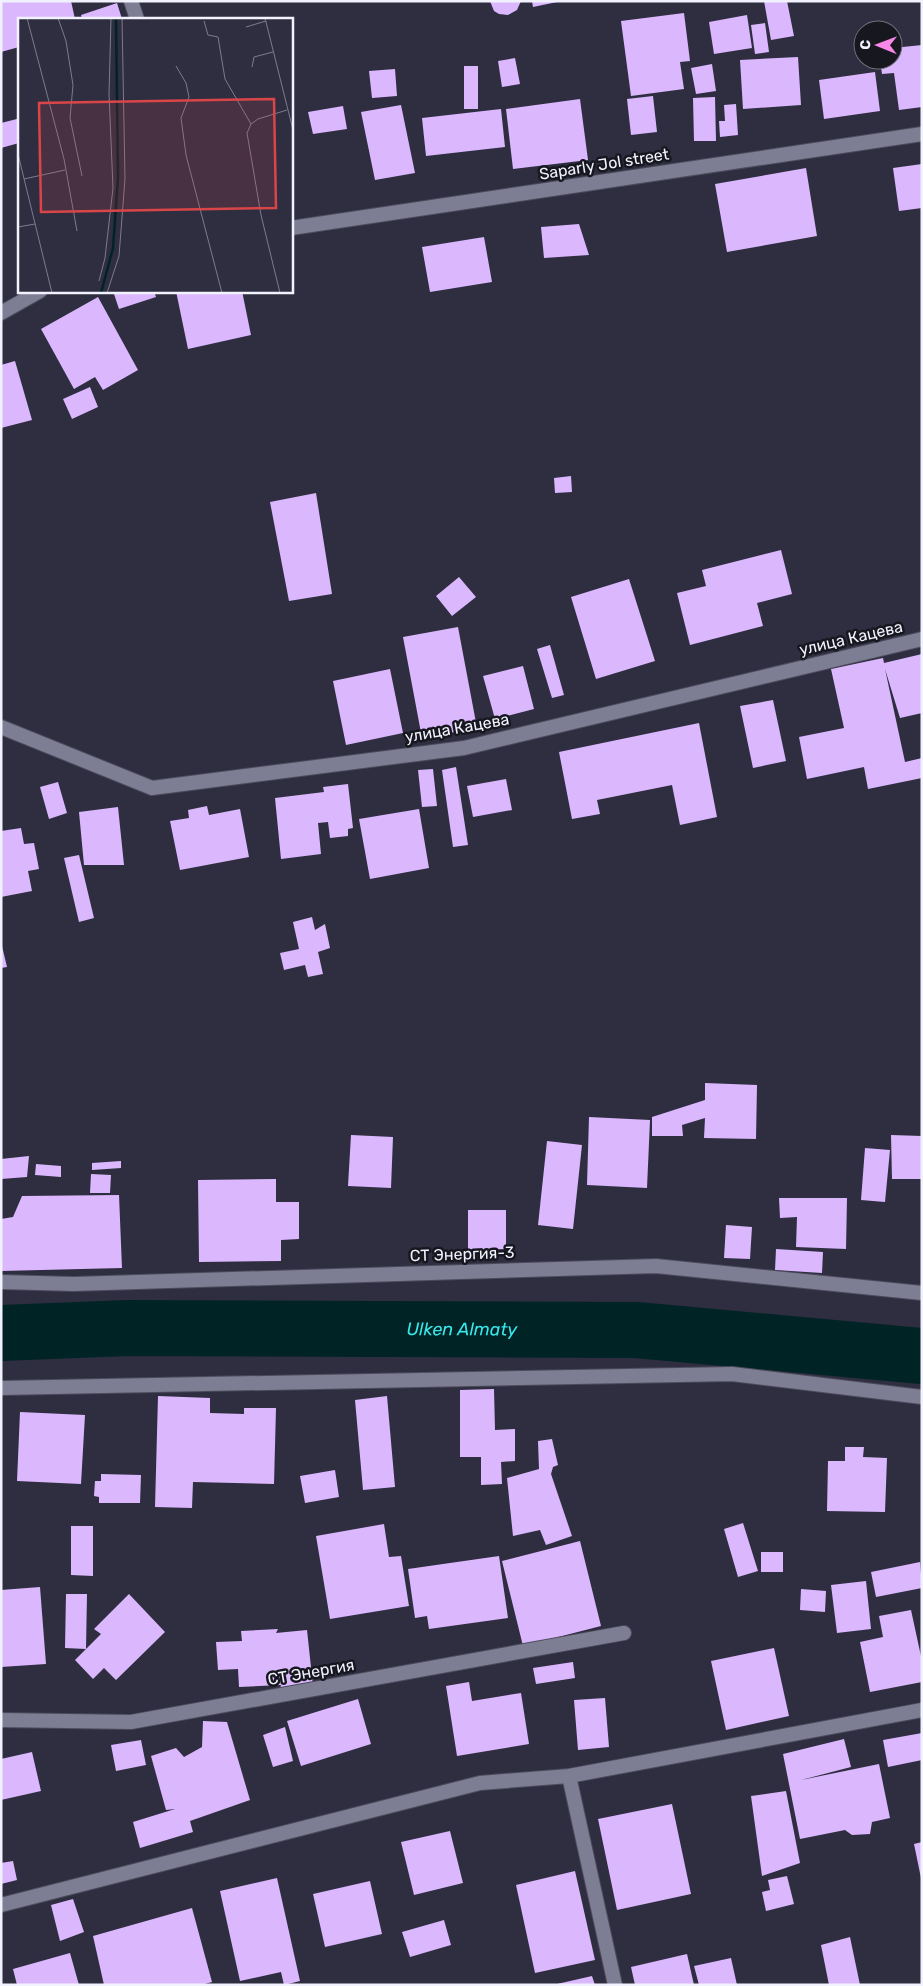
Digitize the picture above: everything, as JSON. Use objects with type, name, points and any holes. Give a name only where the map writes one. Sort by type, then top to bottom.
[{"type":"street","points":[[131,1],[137,18]]},
{"type":"street","name":"Saparly Jol street","points":[[292,228],[922,134]]},
{"type":"street","points":[[1,313],[38,292]]},
{"type":"street","name":"улица Кацева","points":[[1,727],[152,788],[464,748],[922,639]]},
{"type":"street","name":"СТ Энергия-3","points":[[1,1282],[74,1284],[656,1266],[922,1293]]},
{"type":"street","points":[[1,1388],[732,1374],[922,1397]]},
{"type":"street","name":"СТ Энергия","points":[[1,1720],[131,1722],[624,1633]]},
{"type":"street","points":[[1,1904],[480,1783],[569,1776],[922,1710]]},
{"type":"street","points":[[569,1776],[615,1985]]},
{"type":"building","points":[[1,1],[71,1],[75,18],[18,18],[18,47],[1,52]]},
{"type":"building","points":[[490,1],[521,1],[517,10],[508,15],[499,14],[494,11]]},
{"type":"building","points":[[532,1],[557,1],[557,2],[533,7]]},
{"type":"building","points":[[764,1],[787,1],[794,36],[771,40]]},
{"type":"building","points":[[117,3],[122,18],[82,18],[81,15]]},
{"type":"building","points":[[684,13],[690,61],[680,62],[684,89],[631,96],[621,21]]},
{"type":"building","points":[[747,15],[752,48],[714,54],[709,22]]},
{"type":"building","points":[[765,23],[769,52],[755,54],[751,25]]},
{"type":"building","points":[[922,45],[922,107],[899,110],[894,73],[882,74],[881,70],[903,70],[903,47]]},
{"type":"building","points":[[798,57],[801,105],[743,109],[740,60]]},
{"type":"building","points":[[515,58],[520,84],[502,87],[498,61]]},
{"type":"building","points":[[712,64],[716,91],[696,94],[691,68]]},
{"type":"building","points":[[464,66],[478,66],[478,109],[464,109]]},
{"type":"building","points":[[395,69],[397,96],[372,98],[369,71]]},
{"type":"building","points":[[875,72],[880,111],[824,119],[819,80]]},
{"type":"building","points":[[653,96],[657,132],[631,135],[627,99]]},
{"type":"building","points":[[715,97],[716,141],[694,141],[693,98]]},
{"type":"building","points":[[580,99],[588,160],[513,169],[506,109]]},
{"type":"building","points":[[736,104],[738,135],[720,137],[719,121],[725,121],[724,105]]},
{"type":"building","points":[[401,105],[415,173],[375,180],[361,112]]},
{"type":"building","points":[[343,106],[347,129],[313,134],[308,112]]},
{"type":"building","points":[[501,109],[505,147],[426,156],[422,118]]},
{"type":"building","points":[[17,119],[18,143],[1,148],[1,123]]},
{"type":"building","points":[[922,164],[922,208],[899,211],[893,168]]},
{"type":"building","points":[[806,168],[817,236],[727,252],[715,184]]},
{"type":"building","points":[[579,224],[589,255],[544,258],[541,227]]},
{"type":"building","points":[[484,237],[492,282],[430,292],[422,247]]},
{"type":"building","points":[[113,292],[154,292],[156,297],[119,309]]},
{"type":"building","points":[[176,292],[242,292],[251,335],[188,349]]},
{"type":"building","points":[[98,297],[138,370],[103,390],[95,377],[74,389],[41,329]]},
{"type":"building","points":[[15,361],[32,420],[1,428],[1,365]]},
{"type":"building","points":[[90,387],[98,407],[72,419],[63,399]]},
{"type":"building","points":[[571,476],[572,492],[555,493],[554,478]]},
{"type":"building","points":[[316,493],[332,594],[289,601],[270,502]]},
{"type":"building","points":[[781,550],[792,594],[757,603],[763,626],[690,645],[677,593],[706,586],[702,570]]},
{"type":"building","points":[[459,577],[476,597],[452,616],[436,596]]},
{"type":"building","points":[[629,579],[655,661],[596,679],[571,597]]},
{"type":"building","points":[[458,627],[477,728],[422,738],[403,637]]},
{"type":"building","points":[[550,645],[564,695],[552,698],[537,649]]},
{"type":"building","points":[[922,654],[922,713],[900,718],[885,669],[905,762],[922,758],[922,778],[868,789],[864,767],[807,779],[799,737],[844,728],[831,669],[883,658],[884,663]]},
{"type":"building","points":[[523,666],[534,709],[495,719],[483,676]]},
{"type":"building","points":[[390,669],[403,733],[346,745],[333,681]]},
{"type":"building","points":[[773,700],[786,761],[753,768],[740,706]]},
{"type":"building","points":[[699,723],[717,817],[680,825],[672,785],[597,800],[600,814],[572,819],[559,752]]},
{"type":"building","points":[[456,767],[468,845],[453,847],[442,770]]},
{"type":"building","points":[[433,769],[437,806],[422,807],[418,770]]},
{"type":"building","points":[[506,779],[512,810],[473,817],[467,786]]},
{"type":"building","points":[[58,782],[67,813],[49,819],[40,787]]},
{"type":"building","points":[[348,784],[353,828],[348,829],[348,836],[330,838],[328,822],[318,823],[321,854],[281,859],[275,798],[324,792],[323,787]]},
{"type":"building","points":[[207,806],[209,815],[240,809],[249,857],[180,870],[170,821],[189,818],[188,810]]},
{"type":"building","points":[[118,807],[124,865],[84,865],[79,812]]},
{"type":"building","points":[[419,809],[429,868],[370,879],[359,819]]},
{"type":"building","points":[[21,828],[24,844],[34,843],[39,869],[28,871],[32,891],[1,897],[1,831]]},
{"type":"building","points":[[79,855],[94,918],[79,922],[64,858]]},
{"type":"building","points":[[312,917],[315,930],[325,924],[330,948],[318,952],[323,974],[308,977],[305,965],[284,970],[280,953],[299,949],[293,922]]},
{"type":"building","points":[[1,942],[7,967],[1,968]]},
{"type":"building","points":[[705,1083],[757,1085],[756,1139],[704,1138],[705,1118],[682,1125],[683,1136],[652,1136],[652,1117],[705,1100]]},
{"type":"building","points":[[589,1117],[650,1120],[647,1188],[587,1185]]},
{"type":"building","points":[[351,1135],[393,1137],[391,1188],[348,1186]]},
{"type":"building","points":[[891,1135],[922,1136],[922,1179],[892,1179]]},
{"type":"building","points":[[547,1141],[582,1145],[573,1229],[538,1225]]},
{"type":"building","points":[[865,1148],[890,1150],[885,1202],[861,1200]]},
{"type":"building","points":[[29,1156],[27,1177],[1,1179],[1,1159]]},
{"type":"building","points":[[121,1161],[121,1168],[92,1170],[92,1163]]},
{"type":"building","points":[[36,1164],[61,1166],[61,1177],[35,1175]]},
{"type":"building","points":[[91,1174],[111,1175],[110,1193],[90,1193]]},
{"type":"building","points":[[276,1179],[276,1202],[299,1202],[299,1239],[281,1240],[281,1261],[199,1262],[198,1180]]},
{"type":"building","points":[[119,1195],[122,1268],[1,1271],[1,1219],[13,1217],[22,1196]]},
{"type":"building","points":[[779,1198],[847,1198],[846,1249],[796,1247],[797,1217],[780,1218]]},
{"type":"building","points":[[468,1210],[506,1210],[506,1249],[468,1250]]},
{"type":"building","points":[[726,1225],[752,1227],[750,1259],[724,1258]]},
{"type":"building","points":[[776,1249],[823,1252],[822,1273],[775,1270]]},
{"type":"building","points":[[494,1389],[495,1430],[515,1429],[515,1461],[501,1462],[502,1484],[481,1485],[481,1457],[460,1457],[460,1390]]},
{"type":"building","points":[[158,1396],[210,1398],[210,1413],[244,1414],[244,1408],[276,1408],[274,1484],[193,1482],[192,1508],[155,1507]]},
{"type":"building","points":[[387,1396],[395,1487],[363,1490],[355,1400]]},
{"type":"building","points":[[20,1412],[85,1415],[81,1484],[17,1481]]},
{"type":"building","points":[[552,1439],[558,1465],[553,1467],[551,1474],[572,1536],[546,1545],[540,1530],[513,1536],[507,1478],[539,1469],[538,1441]]},
{"type":"building","points":[[845,1447],[864,1447],[863,1457],[887,1458],[885,1512],[827,1511],[828,1461],[845,1461]]},
{"type":"building","points":[[335,1470],[339,1497],[305,1503],[300,1476]]},
{"type":"building","points":[[101,1474],[141,1475],[140,1503],[99,1503],[99,1497],[94,1496],[95,1481],[101,1481]]},
{"type":"building","points":[[743,1523],[758,1571],[738,1577],[724,1529]]},
{"type":"building","points":[[384,1524],[389,1557],[401,1556],[409,1606],[330,1619],[316,1536]]},
{"type":"building","points":[[71,1526],[93,1526],[93,1576],[71,1575]]},
{"type":"building","points":[[580,1541],[601,1626],[523,1646],[502,1561]]},
{"type":"building","points":[[761,1552],[783,1552],[783,1572],[761,1572]]},
{"type":"building","points":[[499,1556],[508,1618],[429,1629],[427,1616],[415,1618],[408,1569]]},
{"type":"building","points":[[920,1562],[922,1588],[876,1597],[871,1572]]},
{"type":"building","points":[[866,1581],[871,1629],[837,1633],[831,1585]]},
{"type":"building","points":[[40,1587],[46,1664],[1,1667],[1,1590]]},
{"type":"building","points":[[801,1589],[826,1591],[825,1612],[800,1610]]},
{"type":"building","points":[[66,1594],[87,1594],[86,1649],[65,1648]]},
{"type":"building","points":[[129,1594],[165,1632],[116,1680],[104,1668],[93,1679],[75,1660],[101,1634],[94,1629]]},
{"type":"building","points":[[911,1610],[922,1661],[922,1682],[870,1692],[860,1642],[883,1637],[879,1616]]},
{"type":"building","points":[[278,1629],[276,1633],[307,1630],[313,1686],[280,1689],[281,1685],[239,1687],[238,1669],[218,1670],[216,1642],[242,1641],[241,1631]]},
{"type":"building","points":[[774,1648],[789,1716],[726,1730],[711,1661]]},
{"type":"building","points":[[573,1662],[575,1678],[536,1684],[533,1668]]},
{"type":"building","points":[[469,1682],[472,1701],[521,1693],[529,1744],[457,1756],[446,1686]]},
{"type":"building","points":[[605,1698],[609,1747],[578,1750],[574,1700]]},
{"type":"building","points":[[358,1699],[371,1744],[301,1766],[287,1721]]},
{"type":"building","points":[[203,1721],[227,1722],[250,1800],[190,1821],[193,1832],[140,1848],[133,1822],[175,1809],[166,1810],[151,1756],[176,1748],[184,1757],[202,1747]]},
{"type":"building","points":[[285,1727],[293,1761],[273,1767],[263,1735]]},
{"type":"building","points":[[922,1733],[922,1760],[888,1767],[883,1740]]},
{"type":"building","points":[[844,1739],[851,1767],[801,1780],[879,1764],[890,1818],[872,1822],[870,1834],[852,1835],[845,1830],[800,1839],[783,1754]]},
{"type":"building","points":[[141,1740],[146,1765],[116,1771],[111,1745]]},
{"type":"building","points":[[32,1752],[41,1791],[1,1800],[1,1759]]},
{"type":"building","points":[[786,1791],[800,1863],[762,1876],[751,1796]]},
{"type":"building","points":[[672,1804],[691,1894],[617,1910],[598,1819]]},
{"type":"building","points":[[450,1831],[463,1883],[414,1895],[401,1842]]},
{"type":"building","points":[[922,1842],[922,1878],[921,1878],[914,1844]]},
{"type":"building","points":[[13,1861],[17,1880],[1,1884],[1,1863]]},
{"type":"building","points":[[575,1871],[595,1960],[535,1973],[516,1885]]},
{"type":"building","points":[[787,1876],[794,1904],[766,1911],[762,1892],[770,1890],[768,1880]]},
{"type":"building","points":[[277,1878],[300,1981],[284,1985],[281,1972],[240,1981],[220,1891]]},
{"type":"building","points":[[370,1881],[382,1934],[325,1947],[313,1894]]},
{"type":"building","points":[[73,1899],[84,1932],[60,1941],[51,1905]]},
{"type":"building","points":[[192,1908],[212,1982],[201,1985],[104,1985],[93,1936]]},
{"type":"building","points":[[444,1920],[451,1945],[410,1957],[402,1932]]},
{"type":"building","points":[[850,1937],[860,1985],[829,1985],[821,1945]]},
{"type":"building","points":[[70,1953],[79,1985],[17,1985],[13,1969]]},
{"type":"building","points":[[687,1954],[694,1985],[635,1985],[631,1967]]},
{"type":"building","points":[[731,1958],[737,1985],[699,1985],[694,1966]]},
{"type":"building","points":[[592,1976],[595,1985],[557,1985],[557,1984]]},
{"type":"waterway","name":"Ulken Almaty","points":[[1,1333],[128,1328],[636,1330],[922,1356]]}]
